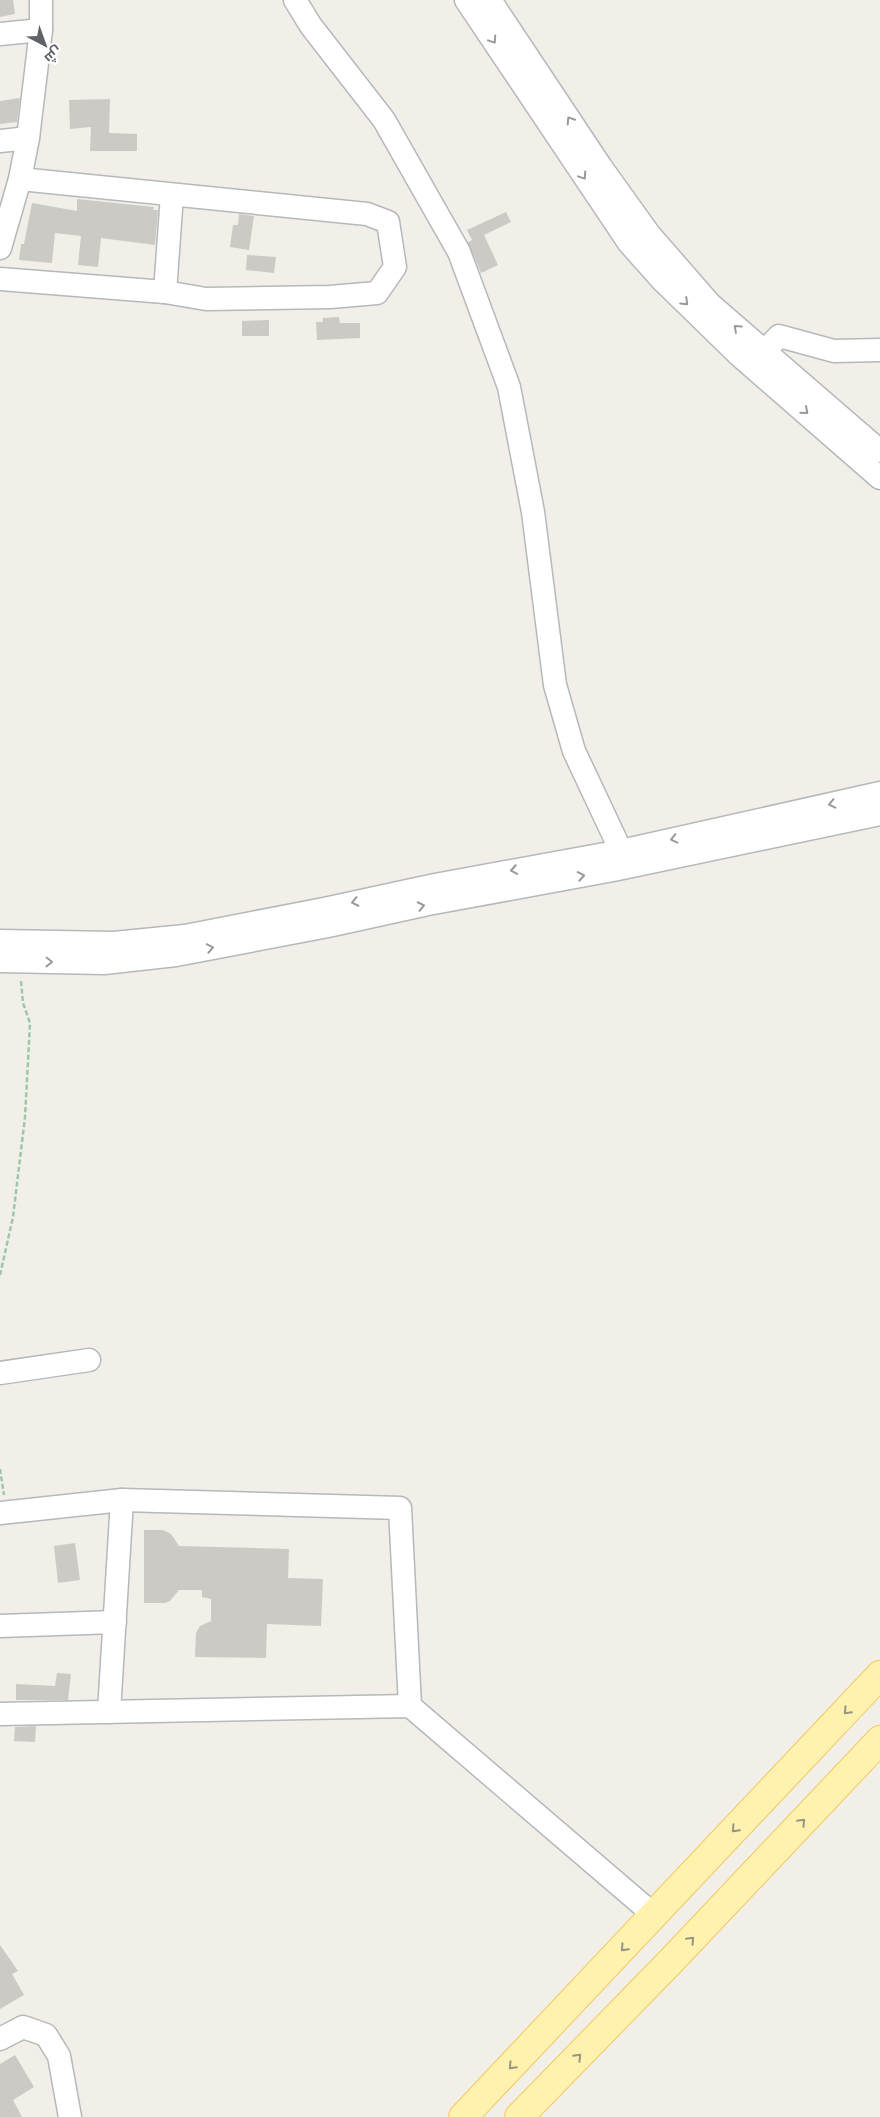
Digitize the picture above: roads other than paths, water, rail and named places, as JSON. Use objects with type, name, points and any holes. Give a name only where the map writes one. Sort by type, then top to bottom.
[{"type":"main road","points":[[463,2117],[880,1675]]},
{"type":"main road","points":[[519,2117],[672,1960],[880,1740]]},
{"type":"street","points":[[0,248],[20,179],[28,138],[41,30],[41,0]]},
{"type":"street","points":[[295,0],[311,26],[384,120],[459,252],[509,387],[534,512],[555,685],[574,751],[621,851]]},
{"type":"street","points":[[466,0],[585,178],[636,250],[661,279],[740,356],[880,478]]},
{"type":"street","points":[[490,0],[601,167],[649,234],[710,304],[880,451]]},
{"type":"street","points":[[0,34],[41,30]]},
{"type":"street","points":[[0,141],[28,138]]},
{"type":"street","points":[[0,279],[165,292],[206,299],[330,296],[377,293],[395,267],[388,222],[367,214],[20,179]]},
{"type":"street","points":[[165,292],[172,195]]},
{"type":"street","points":[[764,352],[779,336],[834,351],[880,350]]},
{"type":"street","points":[[10,961],[104,963],[176,955],[326,917],[435,885],[621,851],[880,793]]},
{"type":"street","points":[[0,941],[123,942],[185,936],[428,904],[613,870],[880,814]]},
{"type":"street","points":[[0,1373],[89,1360]]},
{"type":"street","points":[[109,1712],[122,1500]]},
{"type":"street","points":[[4,1513],[122,1500],[400,1508],[410,1706]]},
{"type":"street","points":[[0,1626],[115,1622]]},
{"type":"street","points":[[0,1714],[410,1706],[654,1915]]},
{"type":"street","points":[[0,2039],[23,2027],[46,2035],[59,2056],[70,2117]]}]
